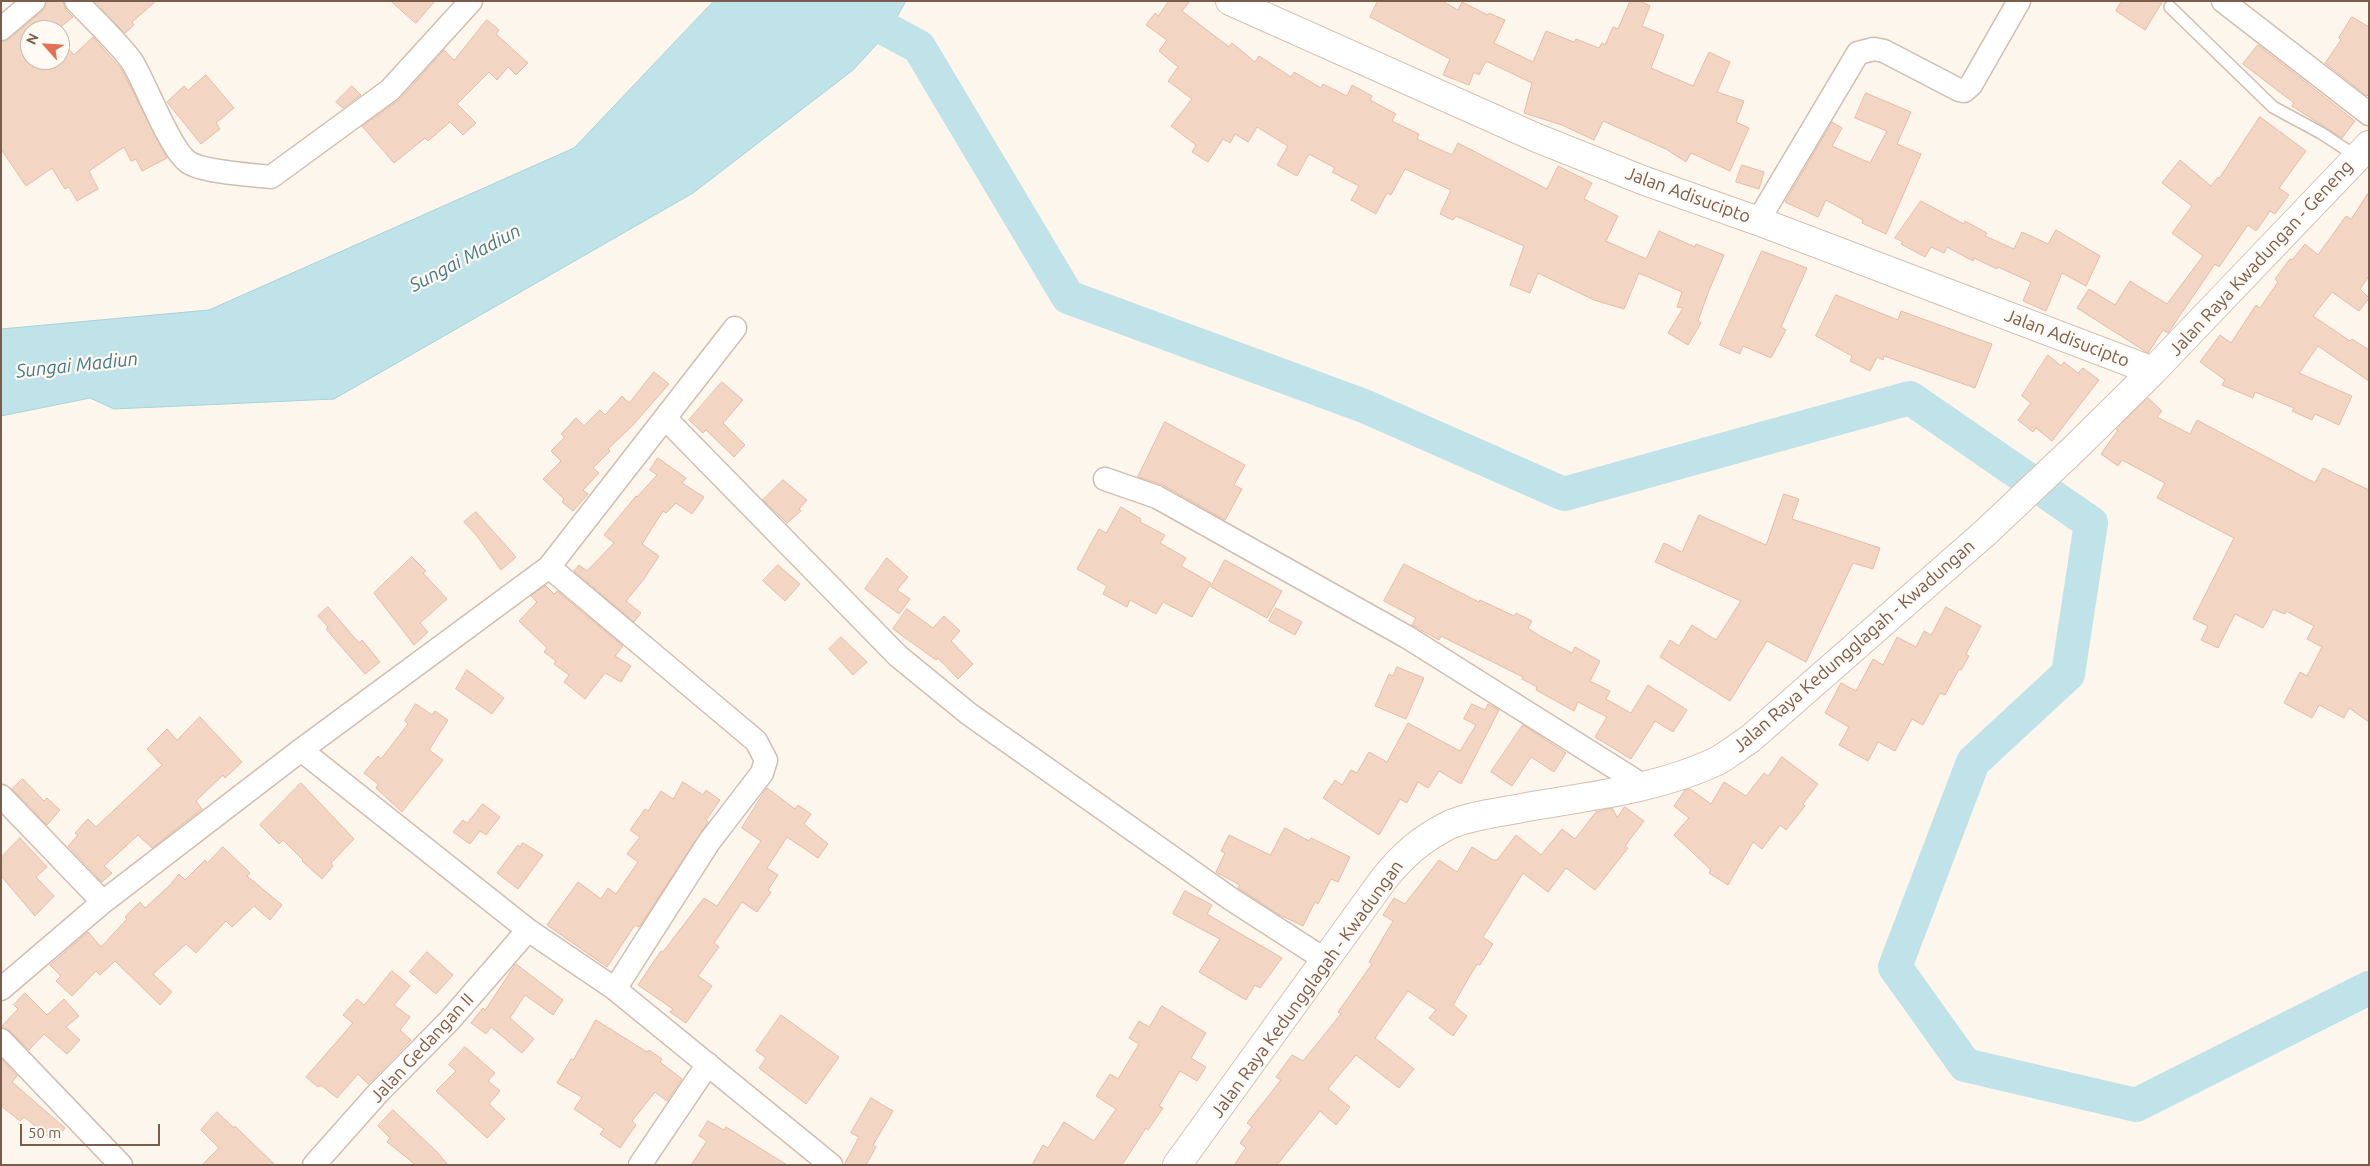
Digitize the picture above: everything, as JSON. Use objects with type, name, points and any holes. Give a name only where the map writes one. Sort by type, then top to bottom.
[{"type":"main road","name":"Jalan Adisucipto","points":[[1230,1],[1537,138],[1645,181],[1758,221],[2153,371]]},
{"type":"main road","name":"Jalan Raya Kwadungan - Geneng","points":[[2076,446],[2153,371],[2363,151]]},
{"type":"main road","name":"Jalan Raya Kedungglagah - Kwadungan","points":[[1178,1165],[1401,858],[1421,841],[1452,824],[1490,814],[1644,786],[1717,762],[1750,739],[1985,533],[2076,446]]},
{"type":"street","points":[[1,29],[34,1]]},
{"type":"street","points":[[76,1],[132,62],[175,145],[188,162],[232,173],[270,177],[390,90],[471,1]]},
{"type":"street","points":[[1758,221],[1858,53],[1874,49],[1884,52],[1964,91],[1971,85],[2019,1]]},
{"type":"street","points":[[2223,1],[2369,114]]},
{"type":"street","points":[[1,989],[103,902],[301,750],[549,567],[735,328]]},
{"type":"street","points":[[665,418],[898,656],[969,714],[1231,899],[1326,961]]},
{"type":"street","points":[[1105,479],[1157,498],[1407,637],[1644,786]]},
{"type":"street","points":[[549,567],[756,741],[766,760],[762,773],[709,842],[615,989]]},
{"type":"street","points":[[301,750],[528,930],[615,989],[831,1165]]},
{"type":"street","points":[[1,796],[103,902]]},
{"type":"street","name":"Jalan Gedangan II","points":[[314,1165],[378,1093],[449,1021],[528,930]]},
{"type":"street","points":[[1,1040],[121,1165]]},
{"type":"street","points":[[640,1165],[708,1064]]},
{"type":"lane","points":[[2170,8],[2273,107],[2321,133],[2363,151]]},
{"type":"water","name":"Sungai Madiun","points":[[714,1],[906,1],[889,31],[853,70],[693,193],[334,399],[114,409],[90,398],[1,416],[1,329],[209,310],[574,148]]},
{"type":"building","points":[[47,1],[63,1],[66,10],[73,17],[69,20],[31,20],[42,11]]},
{"type":"building","points":[[95,1],[156,1],[132,22],[134,25],[125,33]]},
{"type":"building","points":[[391,1],[435,1],[416,23]]},
{"type":"building","points":[[1169,1],[1190,1],[1182,11],[1229,47],[1232,43],[1255,62],[1259,56],[1291,77],[1294,72],[1321,88],[1323,84],[1347,96],[1352,85],[1372,96],[1370,100],[1396,114],[1392,121],[1419,134],[1417,139],[1452,155],[1458,143],[1547,189],[1558,166],[1592,183],[1584,199],[1618,216],[1606,241],[1646,259],[1659,231],[1695,247],[1696,244],[1724,255],[1698,321],[1701,323],[1688,345],[1668,333],[1683,308],[1677,307],[1682,292],[1639,273],[1624,309],[1594,300],[1538,273],[1530,293],[1510,285],[1524,246],[1456,216],[1453,220],[1440,214],[1451,190],[1405,169],[1391,195],[1387,193],[1376,214],[1351,200],[1359,186],[1332,172],[1335,168],[1309,154],[1297,176],[1277,165],[1288,146],[1257,127],[1248,142],[1235,134],[1230,143],[1223,139],[1208,162],[1192,152],[1196,145],[1171,126],[1192,99],[1168,81],[1178,67],[1159,51],[1167,40],[1146,25],[1155,13],[1158,16]]},
{"type":"building","points":[[1378,1],[1442,1],[1458,10],[1462,2],[1488,15],[1489,13],[1505,20],[1494,43],[1533,62],[1546,31],[1574,42],[1576,39],[1599,48],[1602,43],[1605,45],[1613,27],[1618,29],[1630,1],[1640,1],[1650,6],[1642,26],[1664,35],[1651,68],[1693,86],[1709,52],[1730,62],[1717,92],[1744,101],[1736,122],[1749,128],[1730,171],[1691,153],[1686,162],[1666,149],[1603,121],[1594,140],[1562,125],[1524,113],[1532,83],[1486,61],[1479,75],[1474,72],[1469,85],[1443,75],[1450,59],[1370,17]]},
{"type":"building","points":[[2122,1],[2163,1],[2145,30],[2116,11]]},
{"type":"building","points":[[2352,17],[2369,27],[2369,93],[2367,96],[2325,63],[2341,40],[2339,38]]},
{"type":"building","points":[[487,20],[499,30],[496,34],[528,63],[516,75],[508,67],[497,80],[489,72],[457,104],[476,123],[463,135],[450,122],[428,141],[425,138],[394,163],[362,126],[400,99],[444,50],[454,60]]},
{"type":"building","points":[[20,30],[20,70],[70,70],[70,50],[74,55],[93,37],[122,70],[167,158],[142,171],[136,159],[131,161],[124,147],[89,171],[98,189],[77,201],[69,187],[65,189],[52,168],[26,186],[1,149],[1,42],[9,39]]},
{"type":"building","points":[[2258,45],[2355,121],[2342,138],[2292,106],[2294,103],[2243,64]]},
{"type":"building","points":[[206,75],[234,108],[216,123],[220,129],[201,144],[167,102],[184,86],[188,90]]},
{"type":"building","points":[[352,86],[361,95],[343,108],[336,102]]},
{"type":"building","points":[[1866,93],[1911,112],[1897,144],[1921,154],[1886,234],[1862,223],[1863,220],[1826,200],[1818,217],[1785,202],[1832,122],[1842,128],[1832,146],[1870,163],[1887,131],[1855,118]]},
{"type":"building","points":[[2260,117],[2306,151],[2279,188],[2289,195],[2275,214],[2270,211],[2256,231],[2248,225],[2219,267],[2215,264],[2168,333],[2163,330],[2148,353],[2077,308],[2089,289],[2115,305],[2130,281],[2167,304],[2203,256],[2172,233],[2192,206],[2162,183],[2180,160],[2211,186],[2219,178]]},
{"type":"building","points":[[1742,165],[1764,172],[1759,189],[1736,182]]},
{"type":"building","points":[[2369,192],[2369,276],[2360,289],[2369,298],[2359,311],[2332,292],[2313,316],[2350,341],[2352,339],[2369,350],[2369,381],[2318,346],[2299,373],[2352,396],[2339,425],[2315,414],[2312,420],[2292,411],[2294,408],[2255,392],[2253,398],[2222,385],[2225,380],[2200,362],[2220,335],[2231,343],[2256,305],[2260,308],[2278,282],[2275,279],[2290,259],[2292,260],[2305,244],[2318,255],[2346,216],[2351,219]]},
{"type":"building","points":[[1921,201],[1964,224],[1965,221],[1987,233],[1985,236],[2014,249],[2022,232],[2048,244],[2056,230],[2100,256],[2086,286],[2062,273],[2046,311],[2023,301],[2031,282],[1974,258],[1973,261],[1947,247],[1944,253],[1931,247],[1925,257],[1901,244],[1903,242],[1895,238]]},
{"type":"building","points":[[1762,251],[1807,268],[1781,327],[1786,330],[1771,358],[1743,346],[1740,354],[1720,345]]},
{"type":"building","points":[[1836,295],[1898,320],[1901,311],[1992,344],[1975,388],[1884,356],[1883,360],[1877,357],[1870,371],[1850,361],[1852,356],[1816,336]]},
{"type":"building","points":[[2048,355],[2061,366],[2064,362],[2078,373],[2083,368],[2099,380],[2052,441],[2036,428],[2033,432],[2018,420],[2031,403],[2022,396]]},
{"type":"building","points":[[654,372],[669,384],[633,425],[608,449],[610,451],[593,468],[599,473],[583,490],[588,494],[573,511],[562,502],[564,499],[543,479],[561,461],[551,451],[565,437],[561,434],[576,418],[584,426],[600,410],[605,415],[622,396],[629,403]]},
{"type":"building","points":[[722,382],[743,400],[723,423],[745,445],[734,457],[706,430],[703,433],[689,420]]},
{"type":"building","points":[[2148,398],[2162,411],[2157,417],[2190,434],[2197,420],[2315,483],[2323,468],[2369,490],[2369,722],[2349,708],[2344,718],[2319,705],[2312,718],[2284,703],[2300,672],[2307,676],[2322,647],[2307,639],[2314,626],[2286,611],[2285,614],[2273,609],[2263,628],[2235,614],[2218,648],[2201,640],[2208,626],[2193,619],[2234,538],[2157,498],[2165,483],[2122,460],[2118,466],[2101,454],[2118,430],[2116,429]]},
{"type":"building","points":[[1165,422],[1245,465],[1234,485],[1242,489],[1225,520],[1163,485],[1138,477]]},
{"type":"building","points":[[658,458],[686,478],[682,483],[704,497],[692,514],[676,503],[666,513],[663,511],[642,544],[659,556],[644,579],[626,601],[641,613],[634,622],[574,571],[579,565],[587,571],[614,543],[604,535],[636,496],[657,475],[650,470]]},
{"type":"building","points":[[783,480],[807,500],[799,509],[801,511],[787,523],[763,500]]},
{"type":"building","points":[[1784,494],[1799,499],[1792,519],[1880,548],[1873,569],[1853,563],[1806,662],[1767,641],[1730,701],[1660,657],[1670,640],[1679,646],[1692,625],[1716,640],[1741,601],[1655,562],[1664,543],[1682,552],[1699,515],[1766,545]]},
{"type":"building","points":[[1121,507],[1141,519],[1140,522],[1165,535],[1160,543],[1186,558],[1181,566],[1211,583],[1192,617],[1163,602],[1156,614],[1130,600],[1127,607],[1103,594],[1107,586],[1077,569],[1099,529],[1106,533]]},
{"type":"building","points":[[476,512],[516,557],[501,570],[477,536],[464,522]]},
{"type":"building","points":[[412,557],[426,571],[423,573],[447,599],[420,623],[428,632],[414,645],[374,593]]},
{"type":"building","points":[[887,558],[908,577],[897,590],[910,599],[899,614],[865,589]]},
{"type":"building","points":[[1225,560],[1282,591],[1267,618],[1211,587]]},
{"type":"building","points":[[1404,564],[1479,602],[1480,600],[1514,616],[1516,613],[1532,621],[1528,628],[1540,636],[1572,653],[1575,647],[1600,661],[1590,681],[1610,691],[1606,699],[1631,713],[1648,685],[1687,710],[1673,732],[1655,721],[1631,759],[1595,737],[1607,717],[1578,702],[1574,711],[1536,690],[1537,687],[1522,679],[1523,677],[1441,636],[1439,640],[1412,625],[1416,618],[1384,601]]},
{"type":"building","points":[[778,565],[800,584],[785,601],[763,581]]},
{"type":"building","points":[[546,586],[554,594],[557,591],[623,646],[615,656],[631,666],[621,682],[605,673],[585,699],[564,682],[569,675],[554,664],[556,661],[544,652],[547,648],[519,621],[537,602],[531,596]]},
{"type":"building","points":[[328,607],[359,643],[362,640],[380,662],[365,674],[326,629],[328,627],[318,616]]},
{"type":"building","points":[[1946,607],[1981,626],[1966,654],[1969,656],[1961,670],[1959,669],[1945,695],[1940,693],[1923,725],[1912,719],[1895,751],[1878,742],[1868,761],[1839,745],[1849,727],[1825,713],[1841,683],[1856,691],[1873,659],[1883,665],[1897,637],[1916,647],[1924,631],[1931,635]]},
{"type":"building","points":[[1276,608],[1302,622],[1295,635],[1269,621]]},
{"type":"building","points":[[907,609],[933,628],[944,616],[960,631],[951,641],[973,664],[958,679],[938,658],[936,660],[893,629]]},
{"type":"building","points":[[841,637],[867,662],[853,675],[829,649]]},
{"type":"building","points":[[1397,667],[1424,678],[1406,719],[1375,706],[1389,674],[1393,676]]},
{"type":"building","points":[[467,670],[504,698],[492,714],[456,689]]},
{"type":"building","points":[[416,704],[432,715],[435,711],[448,720],[429,750],[443,760],[402,812],[376,788],[378,784],[364,773],[378,756],[381,759],[408,724],[405,721]]},
{"type":"building","points":[[1472,704],[1485,710],[1488,704],[1499,710],[1461,784],[1439,771],[1428,788],[1418,782],[1407,803],[1400,799],[1379,835],[1323,798],[1335,780],[1342,785],[1351,770],[1357,773],[1369,752],[1387,762],[1408,723],[1460,751],[1476,725],[1464,719]]},
{"type":"building","points":[[200,717],[242,762],[225,778],[223,775],[196,801],[202,809],[152,848],[138,835],[104,866],[112,873],[102,882],[68,846],[78,835],[75,833],[88,819],[96,827],[162,765],[147,749],[167,729],[177,740]]},
{"type":"building","points":[[1523,725],[1566,753],[1554,772],[1531,757],[1512,786],[1491,772]]},
{"type":"building","points":[[1782,757],[1818,784],[1803,804],[1805,806],[1786,830],[1780,825],[1762,849],[1753,842],[1728,885],[1709,873],[1711,870],[1674,835],[1689,818],[1674,806],[1685,790],[1690,789],[1711,804],[1724,782],[1746,796],[1764,773],[1768,776]]},
{"type":"building","points":[[23,779],[44,801],[47,798],[60,810],[47,825],[12,789]]},
{"type":"building","points":[[683,782],[703,795],[706,790],[720,800],[706,820],[708,822],[639,927],[635,925],[607,967],[547,925],[578,882],[601,899],[608,888],[616,894],[638,862],[627,854],[640,837],[630,830],[645,809],[648,811],[661,791],[673,799]]},
{"type":"building","points":[[301,783],[354,839],[331,863],[333,866],[322,879],[283,840],[279,844],[260,825]]},
{"type":"building","points":[[767,788],[795,809],[798,805],[811,814],[804,824],[828,844],[818,858],[787,837],[767,868],[778,875],[768,890],[771,892],[757,912],[742,902],[714,943],[719,947],[698,976],[712,986],[686,1023],[670,1012],[673,1009],[638,985],[661,951],[663,952],[704,898],[717,906],[761,841],[742,828]]},
{"type":"building","points":[[483,804],[500,817],[486,835],[480,831],[470,844],[453,832],[463,820],[467,823]]},
{"type":"building","points":[[1625,807],[1644,821],[1625,846],[1628,848],[1595,890],[1566,868],[1548,892],[1523,873],[1483,937],[1493,944],[1480,965],[1477,964],[1453,1005],[1467,1016],[1453,1036],[1429,1018],[1436,1010],[1408,991],[1375,1038],[1414,1069],[1399,1088],[1356,1055],[1328,1089],[1350,1107],[1336,1125],[1320,1111],[1277,1165],[1234,1165],[1246,1148],[1240,1143],[1252,1127],[1247,1123],[1281,1080],[1276,1077],[1292,1055],[1303,1061],[1341,1014],[1338,1012],[1372,964],[1369,962],[1393,921],[1383,915],[1394,898],[1405,904],[1439,860],[1457,872],[1472,847],[1493,860],[1497,860],[1516,835],[1541,855],[1562,829],[1575,839],[1596,812],[1612,808],[1617,817]]},
{"type":"building","points":[[1285,828],[1309,841],[1311,838],[1350,857],[1338,882],[1331,879],[1318,904],[1315,902],[1303,926],[1278,914],[1238,888],[1240,885],[1216,872],[1225,853],[1221,851],[1229,835],[1270,855]]},
{"type":"building","points":[[20,838],[47,867],[36,877],[54,896],[35,916],[1,876],[1,858]]},
{"type":"building","points":[[523,843],[543,855],[518,889],[497,873],[518,845],[520,847]]},
{"type":"building","points":[[223,847],[250,873],[247,876],[282,905],[270,920],[254,906],[232,927],[226,921],[196,953],[186,944],[153,974],[172,992],[160,1005],[115,961],[100,975],[96,971],[72,996],[56,981],[61,976],[50,965],[88,932],[101,947],[127,919],[125,917],[140,902],[145,908],[179,874],[185,880],[205,860],[207,863]]},
{"type":"building","points":[[1185,891],[1212,905],[1207,914],[1282,958],[1260,988],[1255,985],[1246,1000],[1199,972],[1220,939],[1173,914]]},
{"type":"building","points":[[427,952],[453,975],[436,994],[410,972]]},
{"type":"building","points":[[516,964],[563,1000],[553,1015],[525,995],[510,1018],[534,1039],[522,1053],[491,1027],[486,1034],[471,1023],[483,1008],[485,1010]]},
{"type":"building","points":[[392,971],[410,986],[394,1005],[410,1017],[400,1030],[411,1040],[368,1084],[358,1074],[337,1098],[321,1085],[318,1087],[306,1077],[353,1023],[343,1015],[357,999],[364,1005]]},
{"type":"building","points":[[25,993],[47,1015],[64,999],[79,1016],[66,1027],[80,1040],[67,1054],[44,1034],[29,1050],[10,1031],[1,1027],[18,1009],[14,1005]]},
{"type":"building","points":[[1162,1006],[1206,1033],[1191,1058],[1206,1067],[1197,1081],[1180,1071],[1159,1106],[1163,1108],[1148,1130],[1146,1128],[1122,1165],[1032,1165],[1043,1145],[1048,1148],[1064,1122],[1094,1141],[1116,1109],[1096,1096],[1110,1074],[1118,1079],[1139,1044],[1129,1038],[1139,1021],[1149,1027]]},
{"type":"building","points":[[781,1015],[839,1057],[806,1104],[759,1068],[766,1058],[756,1051]]},
{"type":"building","points":[[596,1020],[647,1052],[649,1050],[662,1059],[660,1062],[682,1079],[667,1101],[655,1092],[632,1121],[636,1125],[620,1148],[600,1134],[604,1129],[574,1109],[582,1097],[557,1083]]},
{"type":"building","points":[[465,1047],[495,1073],[488,1081],[500,1091],[489,1104],[505,1119],[487,1138],[436,1091],[456,1071],[449,1065]]},
{"type":"building","points":[[1,1059],[17,1076],[12,1082],[65,1128],[54,1141],[24,1117],[20,1121],[1,1106]]},
{"type":"building","points":[[871,1098],[893,1111],[873,1145],[876,1147],[866,1165],[844,1165],[859,1137],[851,1133]]},
{"type":"building","points":[[393,1110],[448,1165],[416,1165],[387,1142],[390,1138],[378,1126]]},
{"type":"building","points":[[217,1112],[234,1128],[235,1126],[275,1165],[202,1165],[219,1148],[201,1130]]},
{"type":"building","points":[[708,1121],[724,1130],[726,1127],[787,1165],[691,1165],[707,1141],[699,1136]]},
{"type":"waterway","points":[[834,1],[919,47],[1068,297],[1364,406],[1564,494],[1910,398],[2091,523],[2068,674],[1973,762],[1895,967],[1965,1065],[2136,1105],[2369,988]]}]
